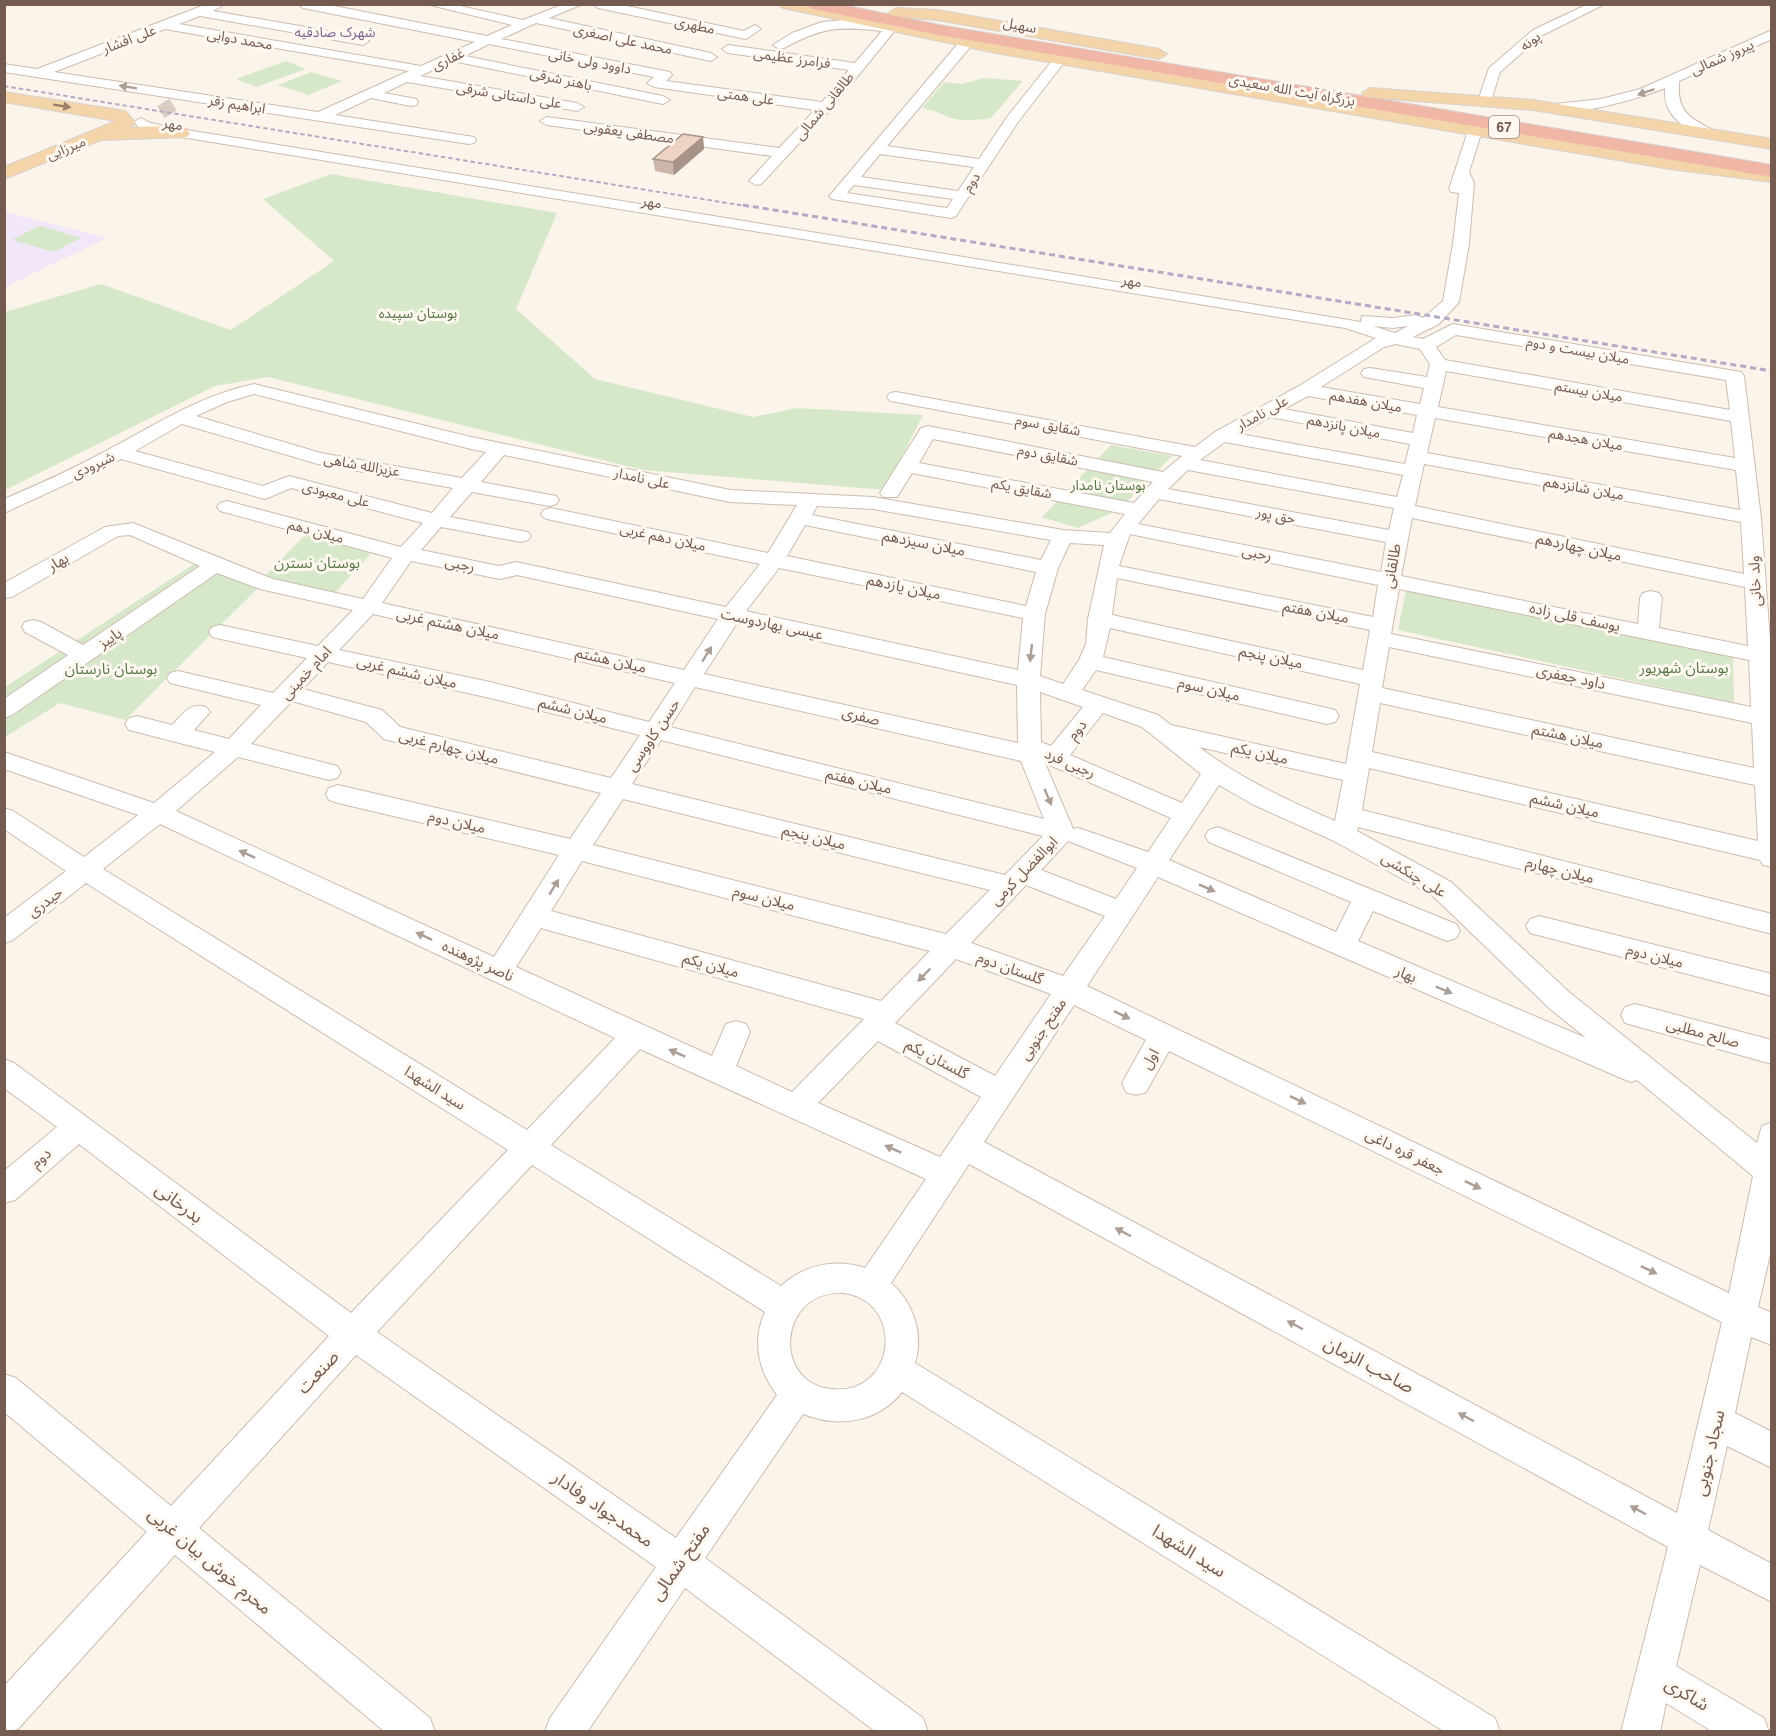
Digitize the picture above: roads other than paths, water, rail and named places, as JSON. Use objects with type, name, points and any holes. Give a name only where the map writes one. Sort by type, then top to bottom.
[{"type":"highway","name":"بزرگراه آیت الله سعیدی","points":[[813,4],[1238,81],[1572,130],[1744,149],[1769,168]]},
{"type":"highway","name":"بزرگراه آیت الله سعیدی","points":[[851,4],[893,21],[1370,93],[1769,168]]},
{"type":"highway","points":[[1238,81],[1289,98]]},
{"type":"highway","points":[[1744,149],[1669,138],[1660,139],[1657,144],[1664,148],[1769,168]]},
{"type":"main road","points":[[783,4],[930,26],[1073,39],[1171,56],[1189,64]]},
{"type":"main road","name":"سهیل","points":[[930,26],[968,7],[992,20],[1055,32],[1073,39]]},
{"type":"main road","points":[[893,21],[930,26],[966,43],[1670,164],[1769,168]]},
{"type":"main road","points":[[1370,93],[1555,108],[1772,144]]},
{"type":"main road","name":"مهر","points":[[4,97],[119,115],[134,122]]},
{"type":"main road","name":"میرزایی","points":[[4,174],[134,122]]},
{"type":"main road","points":[[85,140],[148,132],[181,133]]},
{"type":"street","name":"علی افشار","points":[[39,74],[219,4]]},
{"type":"street","name":"داوود ولی خانی","points":[[303,4],[490,40],[589,62],[665,75],[654,83],[668,85]]},
{"type":"street","name":"محمد علی اصغری","points":[[432,4],[471,13],[633,38],[709,59]]},
{"type":"street","points":[[471,13],[495,4]]},
{"type":"street","name":"غفاری","points":[[319,117],[530,22],[578,4]]},
{"type":"street","name":"مطهری","points":[[598,4],[751,32],[728,49]]},
{"type":"street","name":"پونه","points":[[1485,101],[1494,71],[1537,33],[1599,4]]},
{"type":"street","points":[[200,12],[363,41]]},
{"type":"street","points":[[779,45],[806,30],[830,23],[893,21]]},
{"type":"street","name":"طالقانی شمالی","points":[[756,181],[825,107],[893,21]]},
{"type":"street","name":"محمد دوابی","points":[[164,25],[423,70]]},
{"type":"street","name":"پیروز شمالی","points":[[1555,108],[1588,106],[1632,97],[1655,89],[1672,79],[1772,34]]},
{"type":"street","points":[[529,99],[633,38]]},
{"type":"street","points":[[851,180],[877,149],[895,135],[966,43]]},
{"type":"street","name":"فرامرز عظیمی","points":[[728,49],[857,67]]},
{"type":"street","name":"باهنر شرقی","points":[[452,57],[656,99],[668,85]]},
{"type":"street","name":"دوم","points":[[851,180],[837,196],[951,213],[983,164],[988,147],[1060,60]]},
{"type":"street","name":"ابراهیم زقر","points":[[4,68],[180,100],[319,117],[469,140]]},
{"type":"street","name":"علی داستانی شرقی","points":[[405,78],[573,108],[547,121]]},
{"type":"street","points":[[1672,79],[1672,105],[1678,114],[1707,133]]},
{"type":"street","name":"علی همتی","points":[[668,85],[825,107]]},
{"type":"street","points":[[370,94],[411,102]]},
{"type":"street","points":[[134,122],[161,112]]},
{"type":"street","name":"مهر","points":[[134,122],[154,121],[1151,288],[1348,323],[1382,334],[1393,323],[1425,320]]},
{"type":"street","name":"مصطفی یعقوبی","points":[[547,121],[783,153]]},
{"type":"street","name":"مهر","points":[[134,122],[181,133],[836,236]]},
{"type":"street","points":[[1425,320],[1423,317],[1440,300],[1443,293],[1456,182],[1462,173],[1475,131]]},
{"type":"street","points":[[877,149],[983,164]]},
{"type":"street","points":[[863,165],[885,168]]},
{"type":"street","points":[[1425,320],[1451,302],[1461,244],[1467,183],[1462,173]]},
{"type":"street","points":[[951,178],[972,181]]},
{"type":"street","points":[[851,180],[962,196]]},
{"type":"street","name":"علی نامدار","points":[[1069,693],[1090,661],[1096,644],[1108,570],[1120,533],[1137,510],[1192,458],[1222,436],[1305,390],[1382,334],[1425,320]]},
{"type":"street","name":"میلان بیست و دوم","points":[[1426,345],[1453,329],[1735,376]]},
{"type":"street","points":[[1382,334],[1426,345],[1437,374]]},
{"type":"street","name":"میلان بیستم","points":[[1370,373],[1437,374],[1738,417]]},
{"type":"street","name":"طالقانی","points":[[1346,825],[1403,507],[1437,374]]},
{"type":"street","name":"ولد خانی","points":[[1735,376],[1751,518],[1772,858]]},
{"type":"street","name":"علی نامدار","points":[[179,417],[241,391],[254,389],[499,449],[805,509],[844,500],[873,503],[1063,537],[1120,533]]},
{"type":"street","name":"میلان هفدهم","points":[[1305,390],[1427,412]]},
{"type":"street","name":"شقایق سوم","points":[[897,397],[1192,458]]},
{"type":"street","name":"میلان پانزدهم","points":[[1266,411],[1417,456]]},
{"type":"street","name":"میلان هجدهم","points":[[1427,412],[1746,466]]},
{"type":"street","name":"شیرودی","points":[[4,507],[119,453],[179,417]]},
{"type":"street","name":"عزیزالله شاهی","points":[[179,417],[318,458],[466,484],[550,507]]},
{"type":"street","name":"شقایق دوم","points":[[906,466],[928,432],[1161,485]]},
{"type":"street","points":[[1222,436],[1417,456]]},
{"type":"street","name":"امام خمینی","points":[[86,871],[233,749],[284,697],[367,608],[405,555],[499,449]]},
{"type":"street","name":"علی معبودی","points":[[119,453],[265,493],[289,482],[436,520],[521,536]]},
{"type":"street","name":"میلان شانزدهم","points":[[1417,456],[1751,518]]},
{"type":"street","points":[[1192,458],[1403,507]]},
{"type":"street","points":[[890,493],[906,466]]},
{"type":"street","name":"شقایق یکم","points":[[906,466],[1137,510]]},
{"type":"street","name":"حق پور","points":[[1161,485],[1397,538]]},
{"type":"street","name":"میلان دهم","points":[[227,507],[405,555]]},
{"type":"street","name":"میلان دهم غربی","points":[[550,507],[774,560]]},
{"type":"street","name":"میلان چهاردهم","points":[[1403,507],[1755,583]]},
{"type":"street","name":"حسن کاووسی","points":[[500,972],[576,850],[731,616],[774,560],[805,509]]},
{"type":"street","name":"میلان سیزدهم","points":[[805,509],[1048,568]]},
{"type":"street","name":"میلان هشتم غربی","points":[[112,531],[133,529],[215,565],[267,584],[367,608],[529,641]]},
{"type":"street","name":"بهار","points":[[4,592],[112,531]]},
{"type":"street","name":"رحبی","points":[[1120,533],[1390,579]]},
{"type":"street","name":"ابوالفضل کرمی","points":[[797,1106],[1017,880],[1070,834],[1038,752],[1028,680],[1034,614],[1048,568],[1063,537]]},
{"type":"street","name":"رجبی","points":[[405,555],[415,555],[500,573],[516,568]]},
{"type":"street","name":"میلان یازدهم","points":[[774,560],[1034,614]]},
{"type":"street","name":"پاییز","points":[[4,710],[215,565]]},
{"type":"street","name":"عیسی بهاردوست","points":[[516,568],[1028,680],[1069,693]]},
{"type":"street","name":"میلان هفتم","points":[[1108,570],[1381,632]]},
{"type":"street","name":"یوسف قلی زاده","points":[[1390,579],[1760,655]]},
{"type":"street","points":[[1648,632],[1651,598]]},
{"type":"street","name":"میلان پنجم","points":[[1099,619],[1371,686]]},
{"type":"street","points":[[33,627],[85,655]]},
{"type":"street","name":"میلان ششم غربی","points":[[220,632],[490,690]]},
{"type":"street","name":"داود جعفری","points":[[1381,632],[1763,717]]},
{"type":"street","name":"میلان هشتم","points":[[529,641],[692,678]]},
{"type":"street","name":"میلان سوم","points":[[1090,661],[1328,716]]},
{"type":"street","name":"میلان چهارم غربی","points":[[178,678],[374,716],[392,733],[617,789]]},
{"type":"street","name":"صفری","points":[[692,678],[1038,752]]},
{"type":"street","name":"میلان هشتم","points":[[1371,686],[1767,778]]},
{"type":"street","name":"میلان ششم","points":[[490,690],[656,730]]},
{"type":"street","name":"علی چنکشی","points":[[1069,693],[1150,721],[1215,772],[1263,799],[1346,825],[1442,890],[1559,1000],[1771,1173]]},
{"type":"street","name":"دوم","points":[[1038,752],[1099,703]]},
{"type":"street","points":[[177,735],[198,712]]},
{"type":"street","name":"میلان دوم","points":[[137,724],[233,749],[334,783],[576,850]]},
{"type":"street","name":"میلان هفتم","points":[[656,730],[1070,834],[1154,864]]},
{"type":"street","name":"میلان یکم","points":[[1165,731],[1357,766]]},
{"type":"street","name":"رجبی فرد","points":[[1038,752],[1112,780],[1185,814]]},
{"type":"street","name":"ناصر پژوهنده","points":[[4,760],[158,813],[636,1035],[947,1174]]},
{"type":"street","name":"میلان ششم","points":[[1357,766],[1771,853]]},
{"type":"street","name":"مفتح جنوبی","points":[[871,1286],[1215,772]]},
{"type":"street","name":"میلان پنجم","points":[[617,789],[1017,880],[1122,912]]},
{"type":"street","name":"سید الشهدا","points":[[4,817],[86,871],[784,1306]]},
{"type":"street","name":"میلان چهارم","points":[[1346,825],[1772,924]]},
{"type":"street","points":[[1218,836],[1447,931]]},
{"type":"street","name":"میلان سوم","points":[[576,850],[951,946]]},
{"type":"street","name":"بهار","points":[[1154,864],[1659,1082]]},
{"type":"street","name":"حیدری","points":[[4,933],[86,871]]},
{"type":"street","points":[[1341,946],[1367,897]]},
{"type":"street","name":"میلان یکم","points":[[536,917],[880,1020]]},
{"type":"street","name":"میلان دوم","points":[[1539,926],[1772,985]]},
{"type":"street","name":"گلستان دوم","points":[[951,946],[1070,990]]},
{"type":"street","name":"جعفر قره داغی","points":[[1070,990],[1772,1330]]},
{"type":"street","name":"صالح مطلبی","points":[[1635,1015],[1772,1052]]},
{"type":"street","name":"گلستان یکم","points":[[880,1020],[1000,1093]]},
{"type":"street","points":[[719,1071],[736,1032]]},
{"type":"street","name":"صنعت","points":[[4,1715],[352,1334],[636,1035]]},
{"type":"street","name":"اول","points":[[1136,1083],[1164,1035]]},
{"type":"street","name":"بدرخانی","points":[[4,1071],[352,1334]]},
{"type":"street","name":"دوم","points":[[4,1190],[78,1127]]},
{"type":"street","points":[[1771,1173],[1772,1135]]},
{"type":"street","name":"صاحب الزمان","points":[[965,1147],[1772,1584]]},
{"type":"street","name":"سجاد جنوبی","points":[[1640,1731],[1689,1538],[1771,1173]]},
{"type":"street","points":[[834,1278],[853,1280],[871,1286],[887,1298],[898,1313],[904,1332],[903,1352],[897,1370],[883,1388],[864,1400],[841,1405],[818,1403],[798,1393],[784,1379],[775,1361],[772,1342],[775,1323],[784,1306],[798,1292],[815,1283],[834,1278]]},
{"type":"street","name":"محمدجواد وفادار","points":[[352,1334],[680,1562],[909,1731]]},
{"type":"street","name":"سید الشهدا","points":[[897,1370],[1481,1731]]},
{"type":"street","name":"محرم خوش بیان غربی","points":[[4,1390],[416,1731]]},
{"type":"street","name":"مفتح شمالی","points":[[564,1731],[798,1393]]},
{"type":"street","points":[[1716,1422],[1772,1451]]},
{"type":"street","name":"شاکری","points":[[1655,1675],[1750,1731]]},
{"type":"tunnel","points":[[161,112],[174,104]]},
{"type":"railway","points":[[4,86],[752,207]]},
{"type":"railway","points":[[743,205],[1772,371]]},
{"type":"district","name":"شهرک صادقیه","points":[[335,32]]},
{"type":"park label","name":"بوستان سپیده","points":[[418,313]]},
{"type":"park label","name":"بوستان نامدار","points":[[1108,485]]},
{"type":"park label","name":"بوستان نسترن","points":[[317,563]]},
{"type":"park label","name":"بوستان شهریور","points":[[1684,668]]},
{"type":"park label","name":"بوستان نارستان","points":[[111,669]]}]
